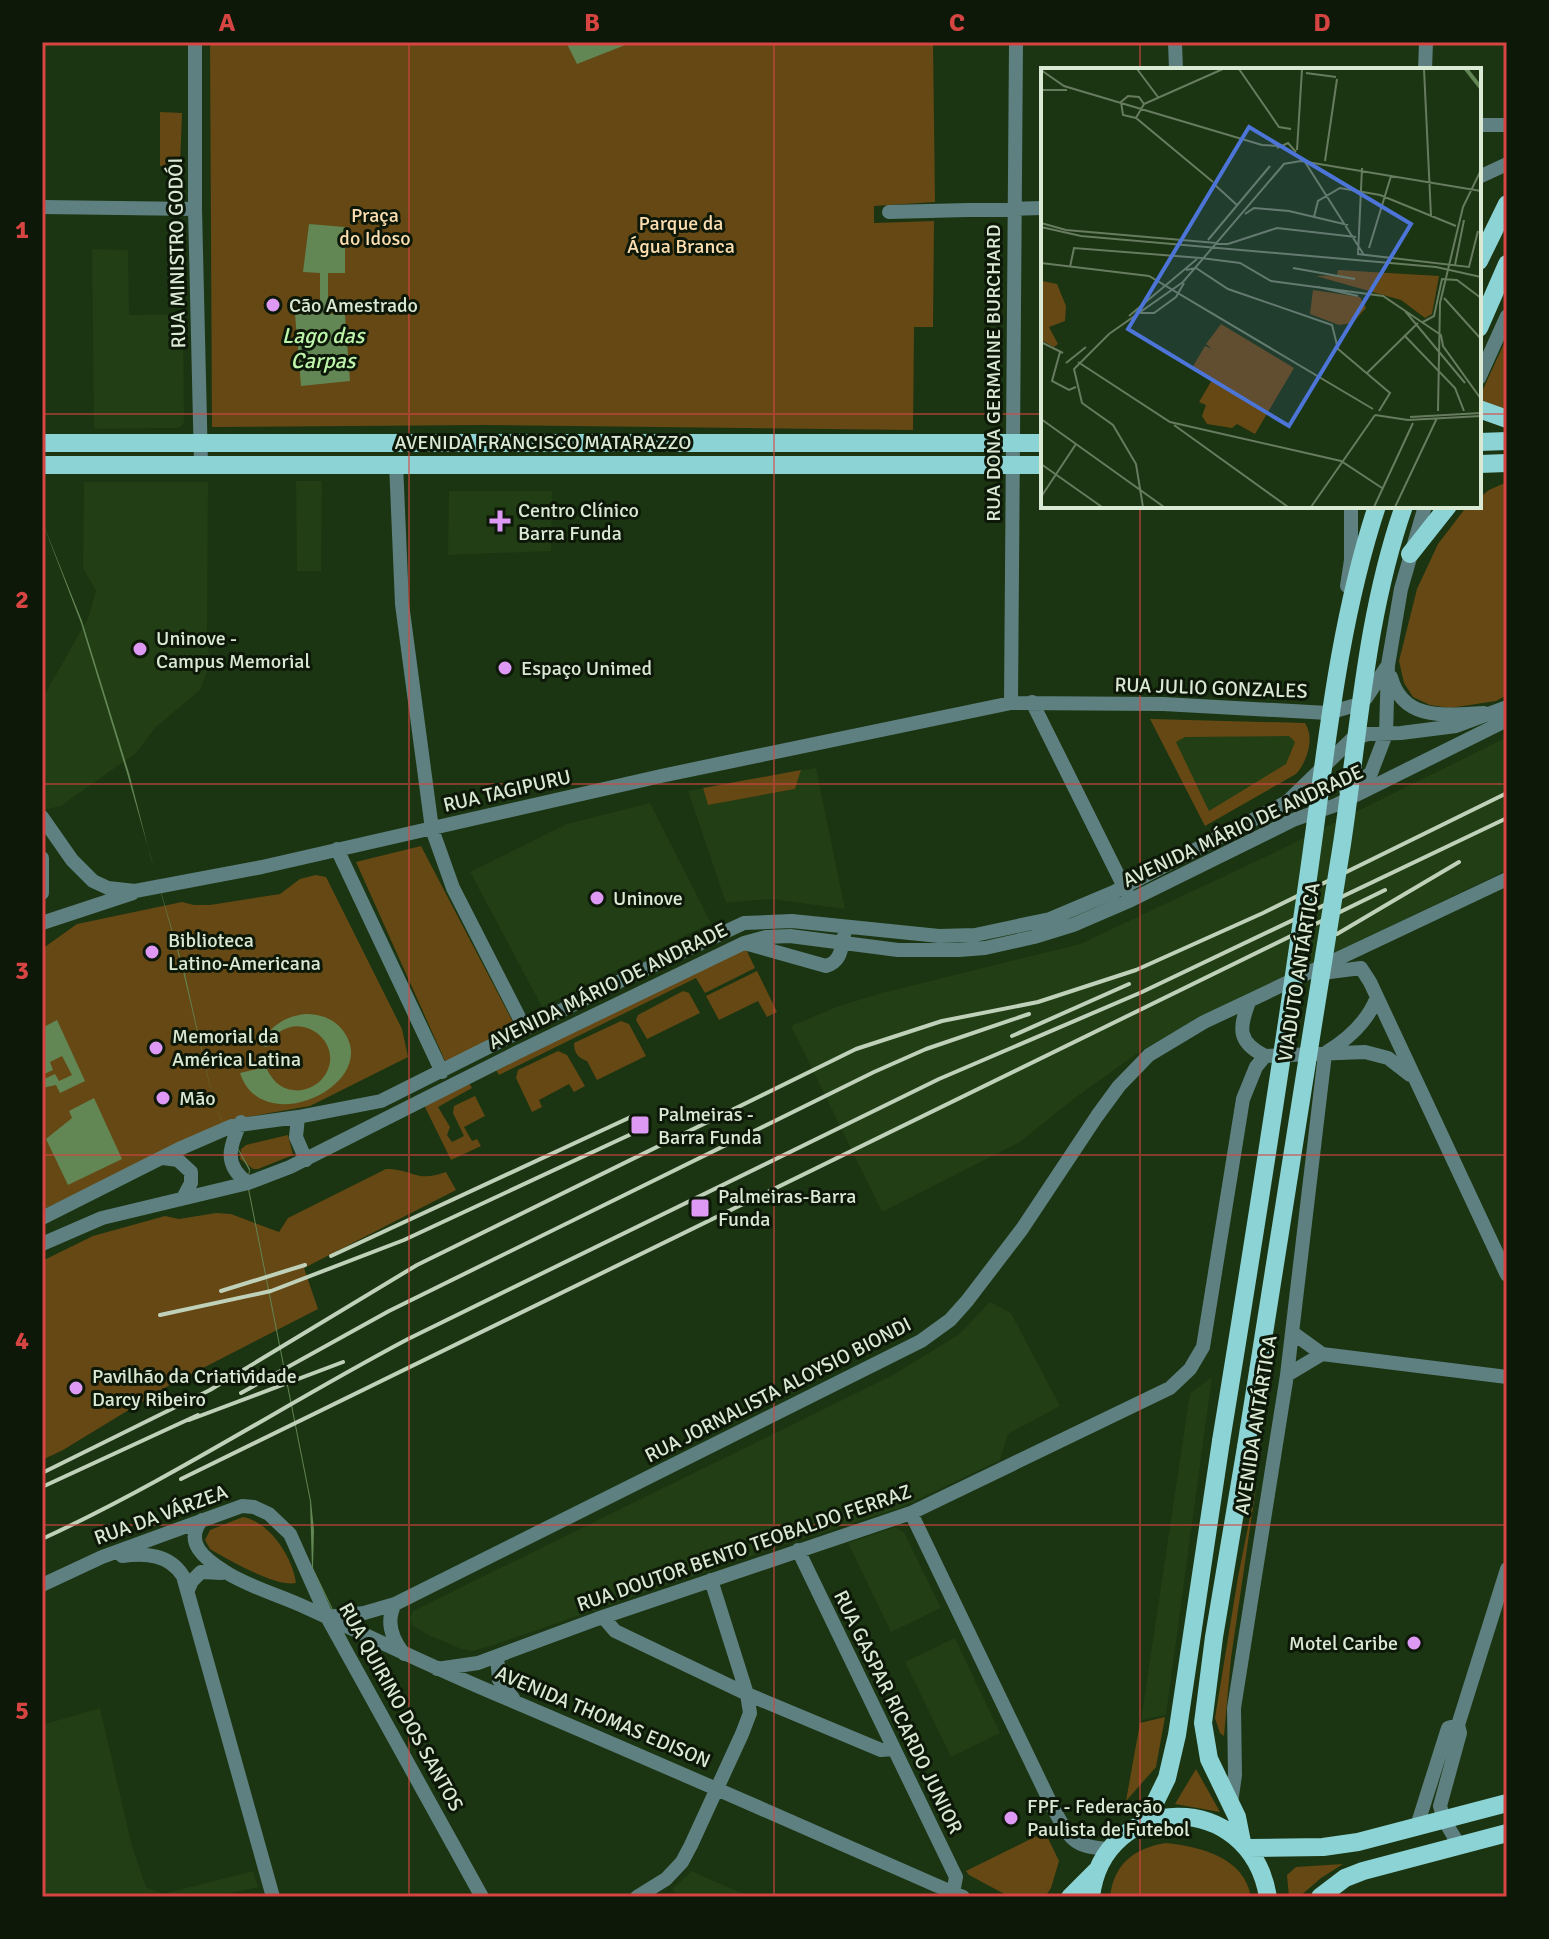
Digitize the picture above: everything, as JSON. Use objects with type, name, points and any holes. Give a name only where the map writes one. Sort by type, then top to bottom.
[{"type":"main road","points":[[1481,257],[1503,211]]},
{"type":"main road","points":[[1481,323],[1507,264]]},
{"type":"main road","points":[[1481,410],[1507,419]]},
{"type":"main road","points":[[1481,442],[1507,441]]},
{"type":"main road","name":"AVENIDA FRANCISCO MATARAZZO","points":[[42,443],[1041,443]]},
{"type":"main road","points":[[1481,465],[1507,463]]},
{"type":"main road","name":"AVENIDA FRANCISCO MATARAZZO","points":[[42,465],[1041,465]]},
{"type":"main road","name":"VIADUTO ANTÁRTICA","points":[[1221,1441],[1272,1131],[1340,659],[1360,560],[1376,508]]},
{"type":"main road","name":"VIADUTO ANTÁRTICA","points":[[1246,1447],[1357,747],[1375,606],[1388,551],[1403,508]]},
{"type":"main road","points":[[1410,554],[1446,508]]},
{"type":"main road","name":"AVENIDA ANTÁRTICA","points":[[1145,1823],[1167,1778],[1172,1758],[1221,1441]]},
{"type":"main road","name":"AVENIDA ANTÁRTICA","points":[[1246,1447],[1203,1723],[1209,1759],[1231,1803],[1245,1845],[1261,1867],[1268,1897]]},
{"type":"main road","points":[[1070,1897],[1126,1834],[1145,1823],[1172,1816],[1214,1823],[1245,1845],[1323,1847],[1358,1842],[1507,1803]]},
{"type":"main road","points":[[1320,1897],[1345,1878],[1363,1871],[1507,1833]]},
{"type":"main road","points":[[1091,1897],[1098,1869]]},
{"type":"street","name":"RUA MINISTRO GODÓI","points":[[195,42],[201,464]]},
{"type":"street","name":"RUA DONA GERMAINE BURCHARD","points":[[1011,703],[1016,42]]},
{"type":"street","points":[[1175,42],[1176,68]]},
{"type":"street","points":[[1425,68],[1426,42]]},
{"type":"street","points":[[1481,125],[1507,125]]},
{"type":"street","points":[[1481,176],[1507,164]]},
{"type":"street","points":[[42,207],[195,209]]},
{"type":"street","points":[[889,212],[1041,208]]},
{"type":"street","points":[[1481,372],[1507,316]]},
{"type":"street","points":[[396,463],[402,604],[432,829],[453,888],[525,1029]]},
{"type":"street","points":[[1315,776],[1328,713],[1351,560],[1351,508]]},
{"type":"street","points":[[1293,820],[1339,796],[1371,773],[1386,734],[1388,665],[1410,554],[1424,508]]},
{"type":"street","points":[[1388,665],[1393,685],[1403,702],[1423,713],[1504,713]]},
{"type":"street","name":"RUA JULIO GONZALES","points":[[1011,703],[1163,704],[1328,713],[1356,705],[1366,698],[1388,665]]},
{"type":"street","points":[[1032,702],[1128,894]]},
{"type":"street","name":"RUA TAGIPURU","points":[[42,817],[72,860],[93,881],[108,888],[135,891],[1011,703]]},
{"type":"street","points":[[1386,734],[1456,726],[1504,713]]},
{"type":"street","name":"AVENIDA MÁRIO DE ANDRADE","points":[[42,1218],[241,1122],[298,1117],[377,1103],[719,932],[744,923],[792,921],[939,936],[975,935],[1050,919],[1128,894],[1293,820],[1336,805],[1504,713]]},
{"type":"street","name":"AVENIDA MÁRIO DE ANDRADE","points":[[42,1244],[102,1218],[248,1183],[306,1160],[516,1053],[744,943],[766,937],[790,936],[898,950],[985,948],[1073,925],[1287,802],[1352,739],[1368,734],[1386,734]]},
{"type":"street","points":[[337,849],[442,1072]]},
{"type":"street","points":[[42,858],[42,893]]},
{"type":"street","name":"RUA JORNALISTA ALOYSIO BIONDI","points":[[327,1617],[364,1613],[395,1604],[921,1341],[950,1320],[967,1301],[1022,1229],[1119,1086],[1149,1055],[1204,1022],[1507,879]]},
{"type":"street","points":[[42,923],[135,891]]},
{"type":"street","points":[[744,943],[826,966],[837,961],[846,926]]},
{"type":"street","points":[[1305,975],[1361,968],[1384,937]]},
{"type":"street","points":[[1361,968],[1507,1275]]},
{"type":"street","points":[[1325,1054],[1353,1033],[1372,1010],[1377,997]]},
{"type":"street","points":[[1249,1002],[1241,1032],[1253,1050],[1265,1056],[1377,1054],[1388,1058],[1413,1078]]},
{"type":"street","name":"AVENIDA ANTÁRTICA","points":[[1231,1803],[1235,1786],[1234,1708],[1293,1333],[1325,1054]]},
{"type":"street","name":"RUA DOUTOR BENTO TEOBALDO FERRAZ","points":[[437,1669],[470,1665],[911,1513],[1170,1388],[1190,1369],[1203,1347],[1243,1099],[1256,1067],[1265,1056]]},
{"type":"street","points":[[298,1117],[296,1137],[306,1160]]},
{"type":"street","points":[[241,1122],[231,1144],[230,1162],[239,1177],[248,1183]]},
{"type":"street","points":[[163,1158],[178,1160],[191,1172],[191,1183],[183,1198]]},
{"type":"street","points":[[1293,1333],[1322,1354],[1505,1376]]},
{"type":"street","points":[[1287,1375],[1322,1354]]},
{"type":"street","name":"RUA DA VÁRZEA","points":[[42,1585],[102,1557],[242,1506],[254,1507],[269,1514],[290,1534]]},
{"type":"street","points":[[911,1513],[1070,1840],[1086,1848],[1111,1849]]},
{"type":"street","name":"AVENIDA THOMAS EDISON","points":[[202,1520],[195,1527],[193,1536],[199,1552],[227,1574],[327,1617],[404,1655],[718,1787],[958,1895]]},
{"type":"street","name":"RUA QUIRINO DOS SANTOS","points":[[290,1534],[327,1617],[482,1897]]},
{"type":"street","name":"RUA GASPAR RICARDO JUNIOR","points":[[798,1550],[956,1877],[958,1895]]},
{"type":"street","points":[[102,1557],[143,1554],[167,1559],[178,1569],[188,1590],[273,1897]]},
{"type":"street","points":[[1459,1845],[1444,1820],[1440,1806],[1460,1733],[1458,1725],[1507,1569]]},
{"type":"street","points":[[188,1590],[201,1572],[227,1574]]},
{"type":"street","points":[[637,1897],[666,1879],[682,1862],[750,1713],[747,1694],[711,1580]]},
{"type":"street","points":[[395,1604],[391,1611],[390,1630],[404,1655]]},
{"type":"street","points":[[603,1617],[615,1631],[747,1694],[881,1750],[894,1749]]},
{"type":"street","points":[[497,1656],[499,1680],[519,1704]]},
{"type":"street","points":[[1417,1826],[1448,1728],[1458,1725]]},
{"type":"shaded area","points":[[92,249],[128,250],[129,315],[183,314],[184,423],[179,428],[94,429]]},
{"type":"shaded area","points":[[296,481],[322,481],[321,571],[297,571]]},
{"type":"shaded area","name":"Uninove - Campus Memorial","points":[[84,482],[208,482],[207,634],[210,664],[200,690],[155,728],[136,753],[61,806],[44,810],[42,699],[88,618],[96,591],[83,568]]},
{"type":"shaded area","name":"Centro Clínico Barra Funda","points":[[449,491],[552,491],[551,551],[448,555]]},
{"type":"shaded area","points":[[1150,719],[1305,723],[1310,737],[1302,767],[1296,774],[1205,826]]},
{"type":"shaded area","points":[[1507,737],[1507,870],[1254,992],[1142,1050],[1020,1142],[882,1212],[791,1026],[839,1006],[882,993],[1080,944]]},
{"type":"shaded area","points":[[816,768],[845,909],[771,899],[726,903],[688,791],[703,788],[708,805],[795,789],[801,770]]},
{"type":"shaded area","name":"Uninove","points":[[650,803],[711,923],[542,1007],[470,872],[567,824]]},
{"type":"shaded area","points":[[990,1302],[1011,1313],[1060,1406],[1008,1434],[1000,1460],[900,1508],[768,1550],[488,1647],[472,1651],[461,1649],[412,1625],[410,1618],[413,1611],[893,1375],[958,1335]]},
{"type":"shaded area","points":[[1212,1377],[1166,1715],[1141,1720],[1190,1393]]},
{"type":"shaded area","points":[[895,1527],[904,1532],[941,1608],[891,1632],[848,1543]]},
{"type":"shaded area","points":[[955,1638],[1000,1733],[951,1757],[905,1662]]},
{"type":"shaded area","points":[[100,1708],[132,1846],[146,1887],[163,1894],[253,1871],[258,1887],[214,1897],[42,1897],[42,1725]]},
{"type":"shaded area","points":[[692,1871],[751,1897],[679,1897],[672,1889]]},
{"type":"green space","name":"Parque da Água Branca","points":[[210,42],[933,42],[935,202],[874,206],[874,223],[934,221],[933,327],[914,327],[913,430],[482,425],[212,427]]},
{"type":"green space","points":[[160,112],[182,113],[180,166],[160,166]]},
{"type":"green space","points":[[1507,337],[1507,412],[1481,402],[1481,394]]},
{"type":"green space","points":[[1507,482],[1507,695],[1496,701],[1450,708],[1430,705],[1413,697],[1404,683],[1399,661],[1417,589],[1438,544],[1464,510],[1481,508],[1481,496]]},
{"type":"green space","points":[[1150,719],[1305,723],[1309,736],[1308,750],[1296,774],[1205,826]],"holes":[[[1289,736],[1295,742],[1286,764],[1209,811],[1176,742],[1185,737]]]},
{"type":"green space","points":[[801,770],[795,789],[708,805],[703,788]]},
{"type":"green space","points":[[421,846],[516,1028],[446,1063],[356,862]]},
{"type":"green space","name":"Memorial da América Latina","points":[[316,875],[326,877],[402,1029],[408,1057],[310,1106],[230,1120],[42,1210],[42,949],[77,924],[182,902],[210,905],[280,894],[300,879]]},
{"type":"green space","points":[[745,947],[755,968],[705,993],[696,978],[499,1075],[496,1070]]},
{"type":"green space","points":[[757,971],[777,1012],[767,1017],[758,1001],[719,1020],[706,996]]},
{"type":"green space","points":[[683,991],[689,993],[700,1013],[647,1039],[636,1020],[638,1015]]},
{"type":"green space","points":[[621,1021],[629,1024],[646,1056],[597,1080],[587,1061],[577,1055],[574,1043]]},
{"type":"green space","points":[[558,1051],[567,1055],[585,1086],[574,1092],[569,1084],[539,1100],[542,1107],[532,1112],[516,1078],[518,1070]]},
{"type":"green space","points":[[469,1083],[472,1088],[438,1107],[450,1127],[447,1135],[452,1142],[464,1136],[453,1113],[454,1106],[475,1096],[485,1116],[464,1127],[472,1141],[477,1139],[481,1146],[451,1160],[424,1105]]},
{"type":"green space","points":[[288,1135],[293,1155],[258,1169],[253,1169],[240,1159],[241,1149],[246,1145]]},
{"type":"green space","points":[[386,1169],[420,1176],[446,1172],[456,1190],[304,1268],[318,1309],[168,1386],[42,1460],[42,1261],[93,1236],[165,1216],[179,1219],[216,1213],[231,1214],[279,1232],[288,1218]]},
{"type":"green space","points":[[1256,1487],[1231,1658],[1224,1736],[1215,1718]]},
{"type":"green space","points":[[243,1517],[271,1533],[285,1552],[296,1583],[265,1577],[210,1549],[205,1540],[210,1530]]},
{"type":"green space","points":[[1165,1717],[1156,1767],[1126,1801],[1140,1723]]},
{"type":"green space","points":[[1196,1769],[1220,1812],[1175,1804]]},
{"type":"green space","points":[[1045,1832],[1059,1861],[1045,1897],[1010,1897],[966,1871]]},
{"type":"green space","points":[[1166,1843],[1219,1856],[1240,1872],[1251,1897],[1110,1897],[1116,1875],[1128,1859],[1145,1849]]},
{"type":"green space","points":[[1343,1864],[1299,1897],[1289,1897],[1287,1875],[1296,1867]]},
{"type":"water","points":[[566,42],[633,42],[577,64]]},
{"type":"water","name":"Lago das Carpas","points":[[309,224],[345,227],[345,273],[328,273],[328,313],[345,315],[350,381],[301,386],[295,314],[320,314],[320,273],[303,272]]},
{"type":"water","points":[[42,521],[82,621],[129,773],[148,848],[81,623]]},
{"type":"water","points":[[154,870],[184,970],[215,1108],[183,971]]},
{"type":"water","points":[[306,1014],[327,1018],[344,1032],[351,1051],[346,1070],[333,1086],[314,1098],[292,1104],[271,1103],[252,1093],[240,1073],[266,1067],[280,1085],[297,1090],[309,1088],[322,1079],[329,1065],[330,1052],[315,1032],[303,1027],[290,1027],[278,1033],[267,1047],[260,1045],[268,1032],[279,1023]]},
{"type":"water","points":[[57,1020],[85,1081],[60,1093],[56,1085],[42,1088],[42,1080],[55,1074],[59,1081],[72,1075],[62,1056],[50,1062],[53,1070],[42,1075],[42,1028]]},
{"type":"water","points":[[94,1098],[122,1159],[68,1185],[46,1139],[72,1118],[69,1111]]},
{"type":"water","points":[[215,1108],[250,1169],[248,1184],[311,1501],[313,1568],[381,1709],[312,1569],[310,1501],[247,1184],[249,1170]]},
{"type":"railway","points":[[42,1473],[210,1390],[417,1265],[856,1049],[942,1021],[1038,1002],[1136,970],[1263,913],[1507,793]]},
{"type":"railway","points":[[42,1539],[181,1467],[408,1339],[939,1079],[1142,992],[1507,818]]},
{"type":"railway","points":[[1337,934],[1459,862]]},
{"type":"railway","points":[[181,1479],[1385,890]]},
{"type":"railway","points":[[1012,1036],[1129,984]]},
{"type":"railway","points":[[241,1393],[389,1311],[874,1072],[926,1049],[1029,1014]]},
{"type":"railway","points":[[331,1256],[633,1116]]},
{"type":"railway","points":[[160,1315],[271,1291],[404,1240],[640,1130]]},
{"type":"railway","points":[[221,1291],[305,1265]]},
{"type":"railway","points":[[189,1420],[343,1362]]},
{"type":"railway","points":[[42,1487],[198,1415]]},
{"type":"place","name":"Cão Amestrado","points":[[273,305]]},
{"type":"place","name":"Centro Clínico Barra Funda","points":[[500,521]]},
{"type":"place","name":"Uninove - Campus Memorial","points":[[140,649]]},
{"type":"place","name":"Espaço Unimed","points":[[505,668]]},
{"type":"place","name":"Uninove","points":[[597,898]]},
{"type":"place","name":"Biblioteca Latino-Americana","points":[[152,952]]},
{"type":"place","name":"Memorial da América Latina","points":[[156,1048]]},
{"type":"place","name":"Mão","points":[[163,1098]]},
{"type":"place","name":"Palmeiras - Barra Funda","points":[[640,1125]]},
{"type":"place","name":"Palmeiras-Barra Funda","points":[[700,1208]]},
{"type":"place","name":"Pavilhão da Criatividade Darcy Ribeiro","points":[[76,1388]]},
{"type":"place","name":"Motel Caribe","points":[[1414,1643]]},
{"type":"place","name":"FPF - Federação Paulista de Futebol","points":[[1011,1818]]},
{"type":"park label","name":"Praça do Idoso","points":[[375,226]]}]
